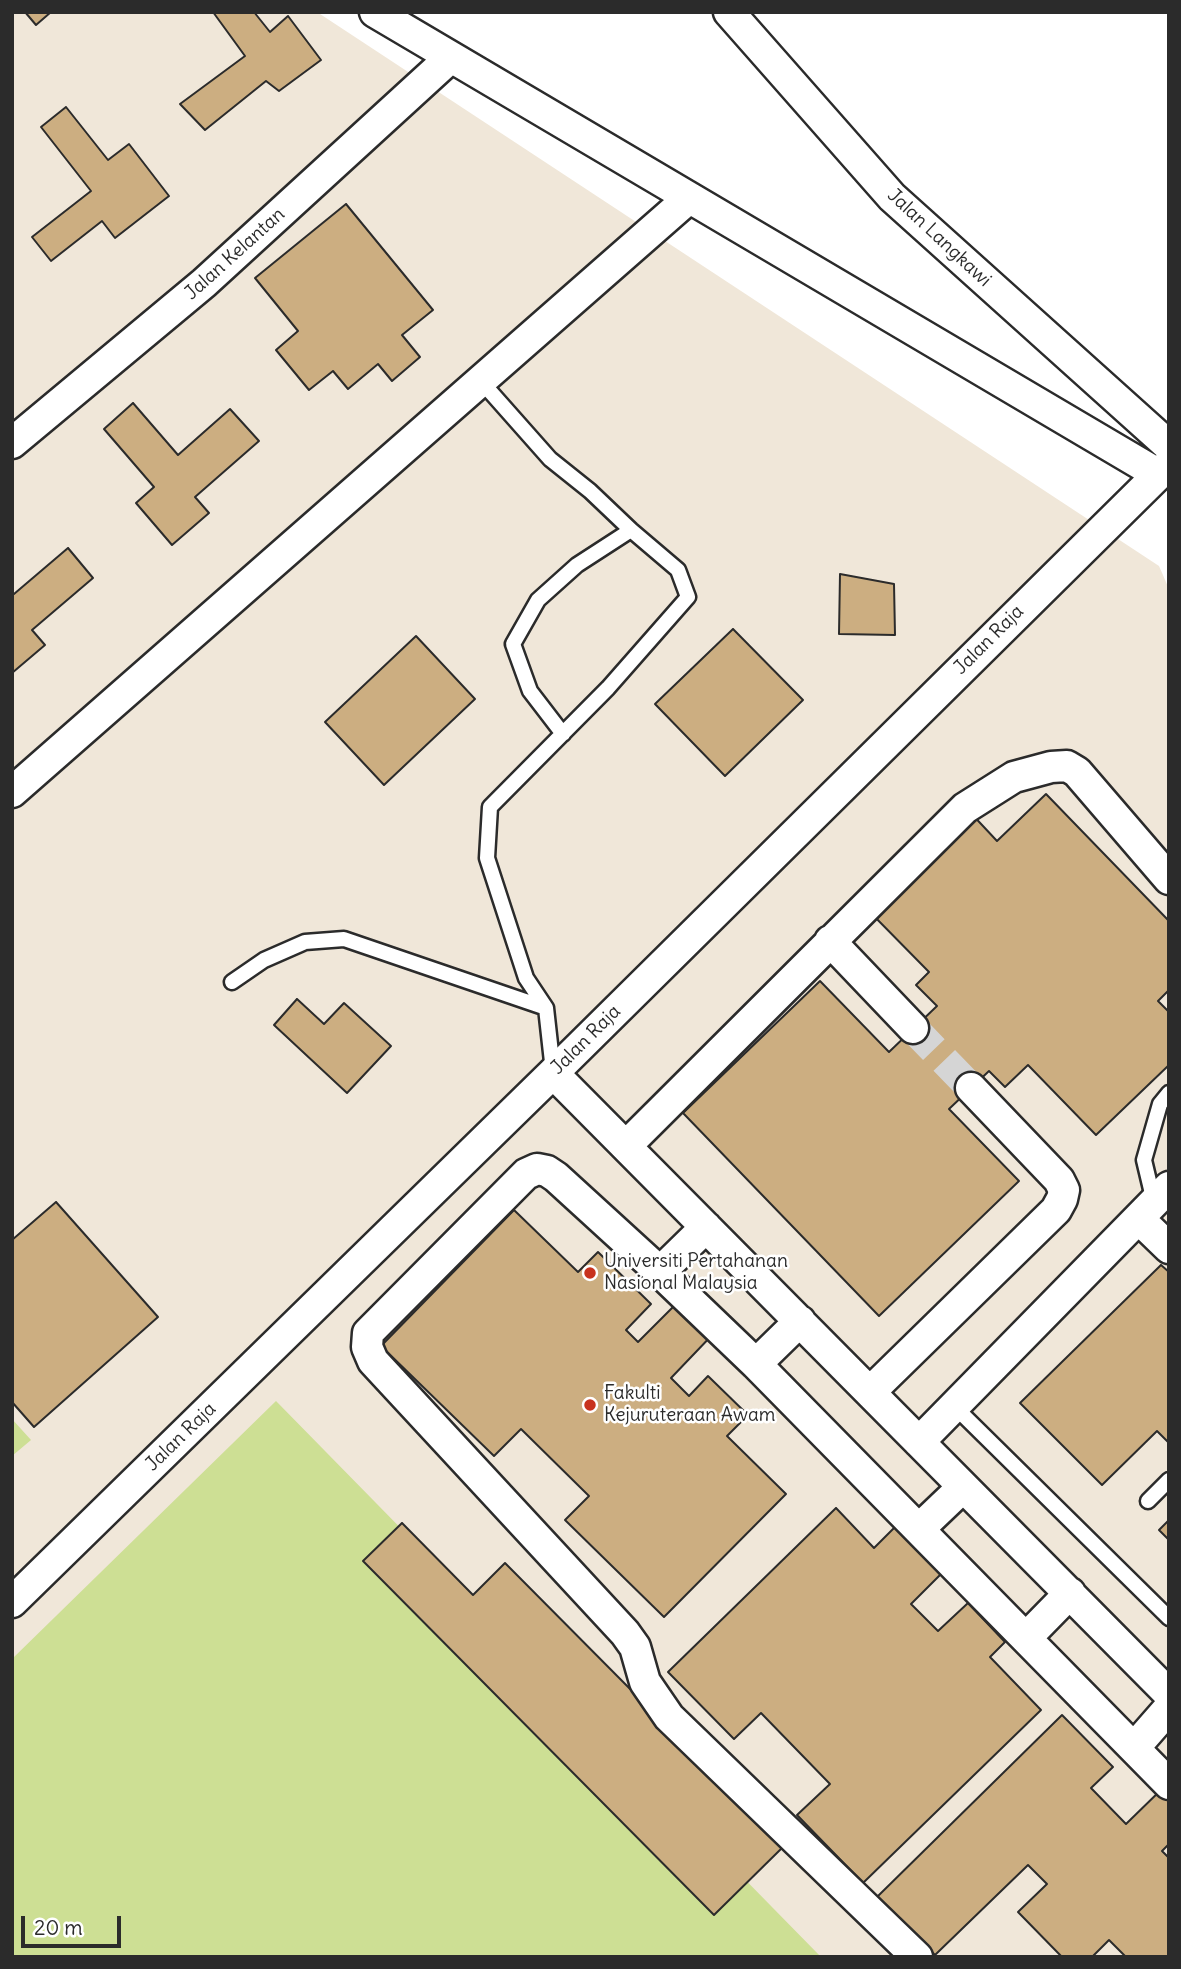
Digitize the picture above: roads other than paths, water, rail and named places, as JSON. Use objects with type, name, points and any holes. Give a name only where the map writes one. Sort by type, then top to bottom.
[{"type":"street","points":[[375,12],[690,198],[1163,469]]},
{"type":"street","name":"Jalan Langkawi","points":[[729,12],[892,197],[1169,446]]},
{"type":"street","name":"Jalan Kelantan","points":[[12,443],[204,283],[451,57]]},
{"type":"street","points":[[12,792],[690,198]]},
{"type":"street","name":"Jalan Raja","points":[[12,1602],[553,1073],[1163,469]]},
{"type":"street","points":[[626,1146],[965,808],[1014,777],[1051,767],[1067,766],[1077,772],[1169,879]]},
{"type":"street","points":[[830,941],[913,1028]]},
{"type":"street","points":[[553,1073],[1169,1693]]},
{"type":"street","points":[[870,1392],[1056,1210],[1062,1199],[1064,1191],[1059,1180],[971,1088]]},
{"type":"street","points":[[917,1957],[669,1717],[645,1682],[635,1647],[625,1633],[373,1361],[367,1347],[368,1333],[526,1174],[537,1169],[556,1177],[660,1272],[756,1364],[1169,1784]]},
{"type":"street","points":[[919,1442],[1154,1203],[1169,1248]]},
{"type":"street","points":[[660,1272],[706,1227]]},
{"type":"street","points":[[756,1364],[800,1321]]},
{"type":"street","points":[[919,1529],[963,1487]]},
{"type":"street","points":[[1026,1638],[1069,1593]]},
{"type":"street","points":[[1134,1748],[1169,1708]]},
{"type":"lane","points":[[480,380],[550,459],[678,570],[688,597],[608,688],[490,807],[487,858],[526,978],[546,1008],[553,1073]]},
{"type":"lane","points":[[563,734],[530,691],[513,644],[538,600],[577,565],[631,530]]},
{"type":"lane","points":[[232,982],[264,960],[305,942],[344,939],[546,1008]]},
{"type":"lane","points":[[1154,1203],[1143,1160],[1160,1104],[1169,1093]]},
{"type":"lane","points":[[954,1406],[1169,1618]]},
{"type":"lane","points":[[1148,1501],[1169,1480]]},
{"type":"tunnel","points":[[913,1028],[971,1088]]},
{"type":"place","name":"Universiti Pertahanan Nasional Malaysia","points":[[590,1273]]},
{"type":"place","name":"Fakulti Kejuruteraan Awam","points":[[590,1405]]}]
